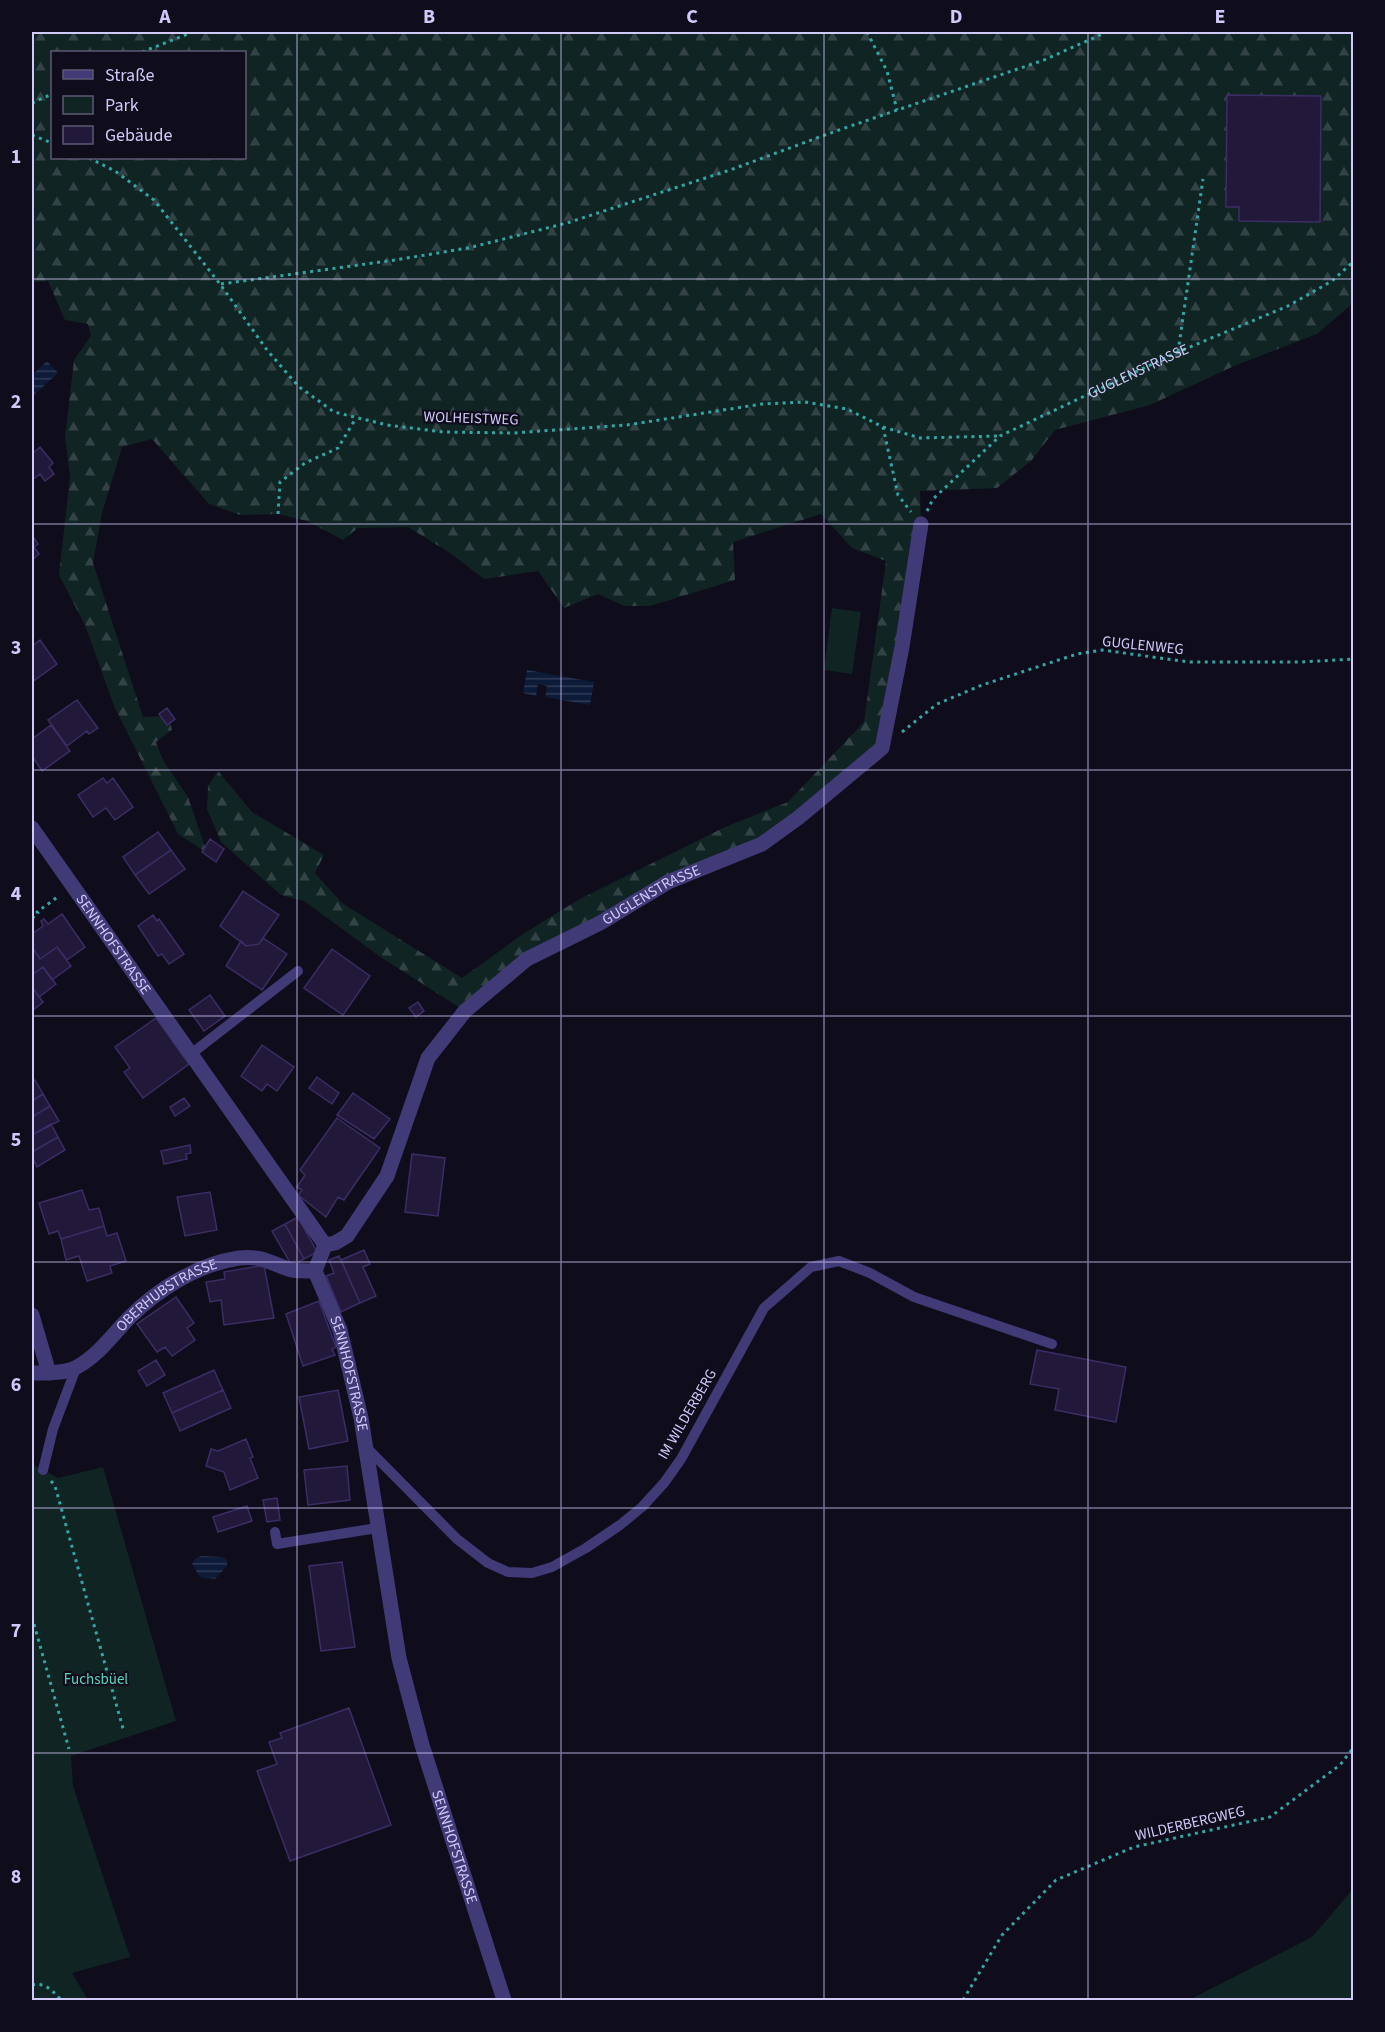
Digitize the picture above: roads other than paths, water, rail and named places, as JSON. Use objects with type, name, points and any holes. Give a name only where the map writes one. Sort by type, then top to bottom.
[{"type":"street","name":"GUGLENSTRASSE","points":[[325,1245],[335,1243],[347,1236],[387,1176],[428,1058],[465,1011],[527,958],[600,923],[668,882],[762,844],[798,818],[882,748],[902,647],[921,525]]},
{"type":"street","name":"SENNHOFSTRASSE","points":[[32,828],[325,1245]]},
{"type":"street","points":[[315,1271],[325,1245]]},
{"type":"street","name":"OBERHUBSTRASSE","points":[[32,1373],[49,1373],[76,1368],[104,1345],[131,1315],[200,1269],[239,1258],[260,1257],[293,1270],[315,1271]]},
{"type":"street","name":"SENNHOFSTRASSE","points":[[315,1271],[340,1330],[361,1418],[399,1658],[422,1745],[504,2001]]},
{"type":"street","points":[[32,1315],[49,1373]]},
{"type":"lane","points":[[191,1054],[298,972]]},
{"type":"lane","name":"IM WILDERBERG","points":[[365,1445],[457,1539],[472,1551],[488,1563],[508,1572],[532,1574],[552,1567],[586,1548],[620,1526],[650,1499],[681,1459],[764,1308],[811,1267],[839,1261],[870,1273],[914,1297],[1052,1344]]},
{"type":"lane","points":[[43,1470],[53,1429],[76,1368]]},
{"type":"lane","points":[[275,1532],[277,1544],[377,1527]]},
{"type":"water","points":[[47,361],[58,373],[34,395],[32,375]]},
{"type":"water","points":[[527,670],[594,682],[590,705],[545,697],[547,686],[538,684],[536,696],[523,693]]},
{"type":"water","points":[[201,1556],[222,1557],[227,1560],[227,1566],[215,1579],[200,1577],[192,1564]]},
{"type":"park label","name":"Fuchsbüel","points":[[96,1679]]}]
